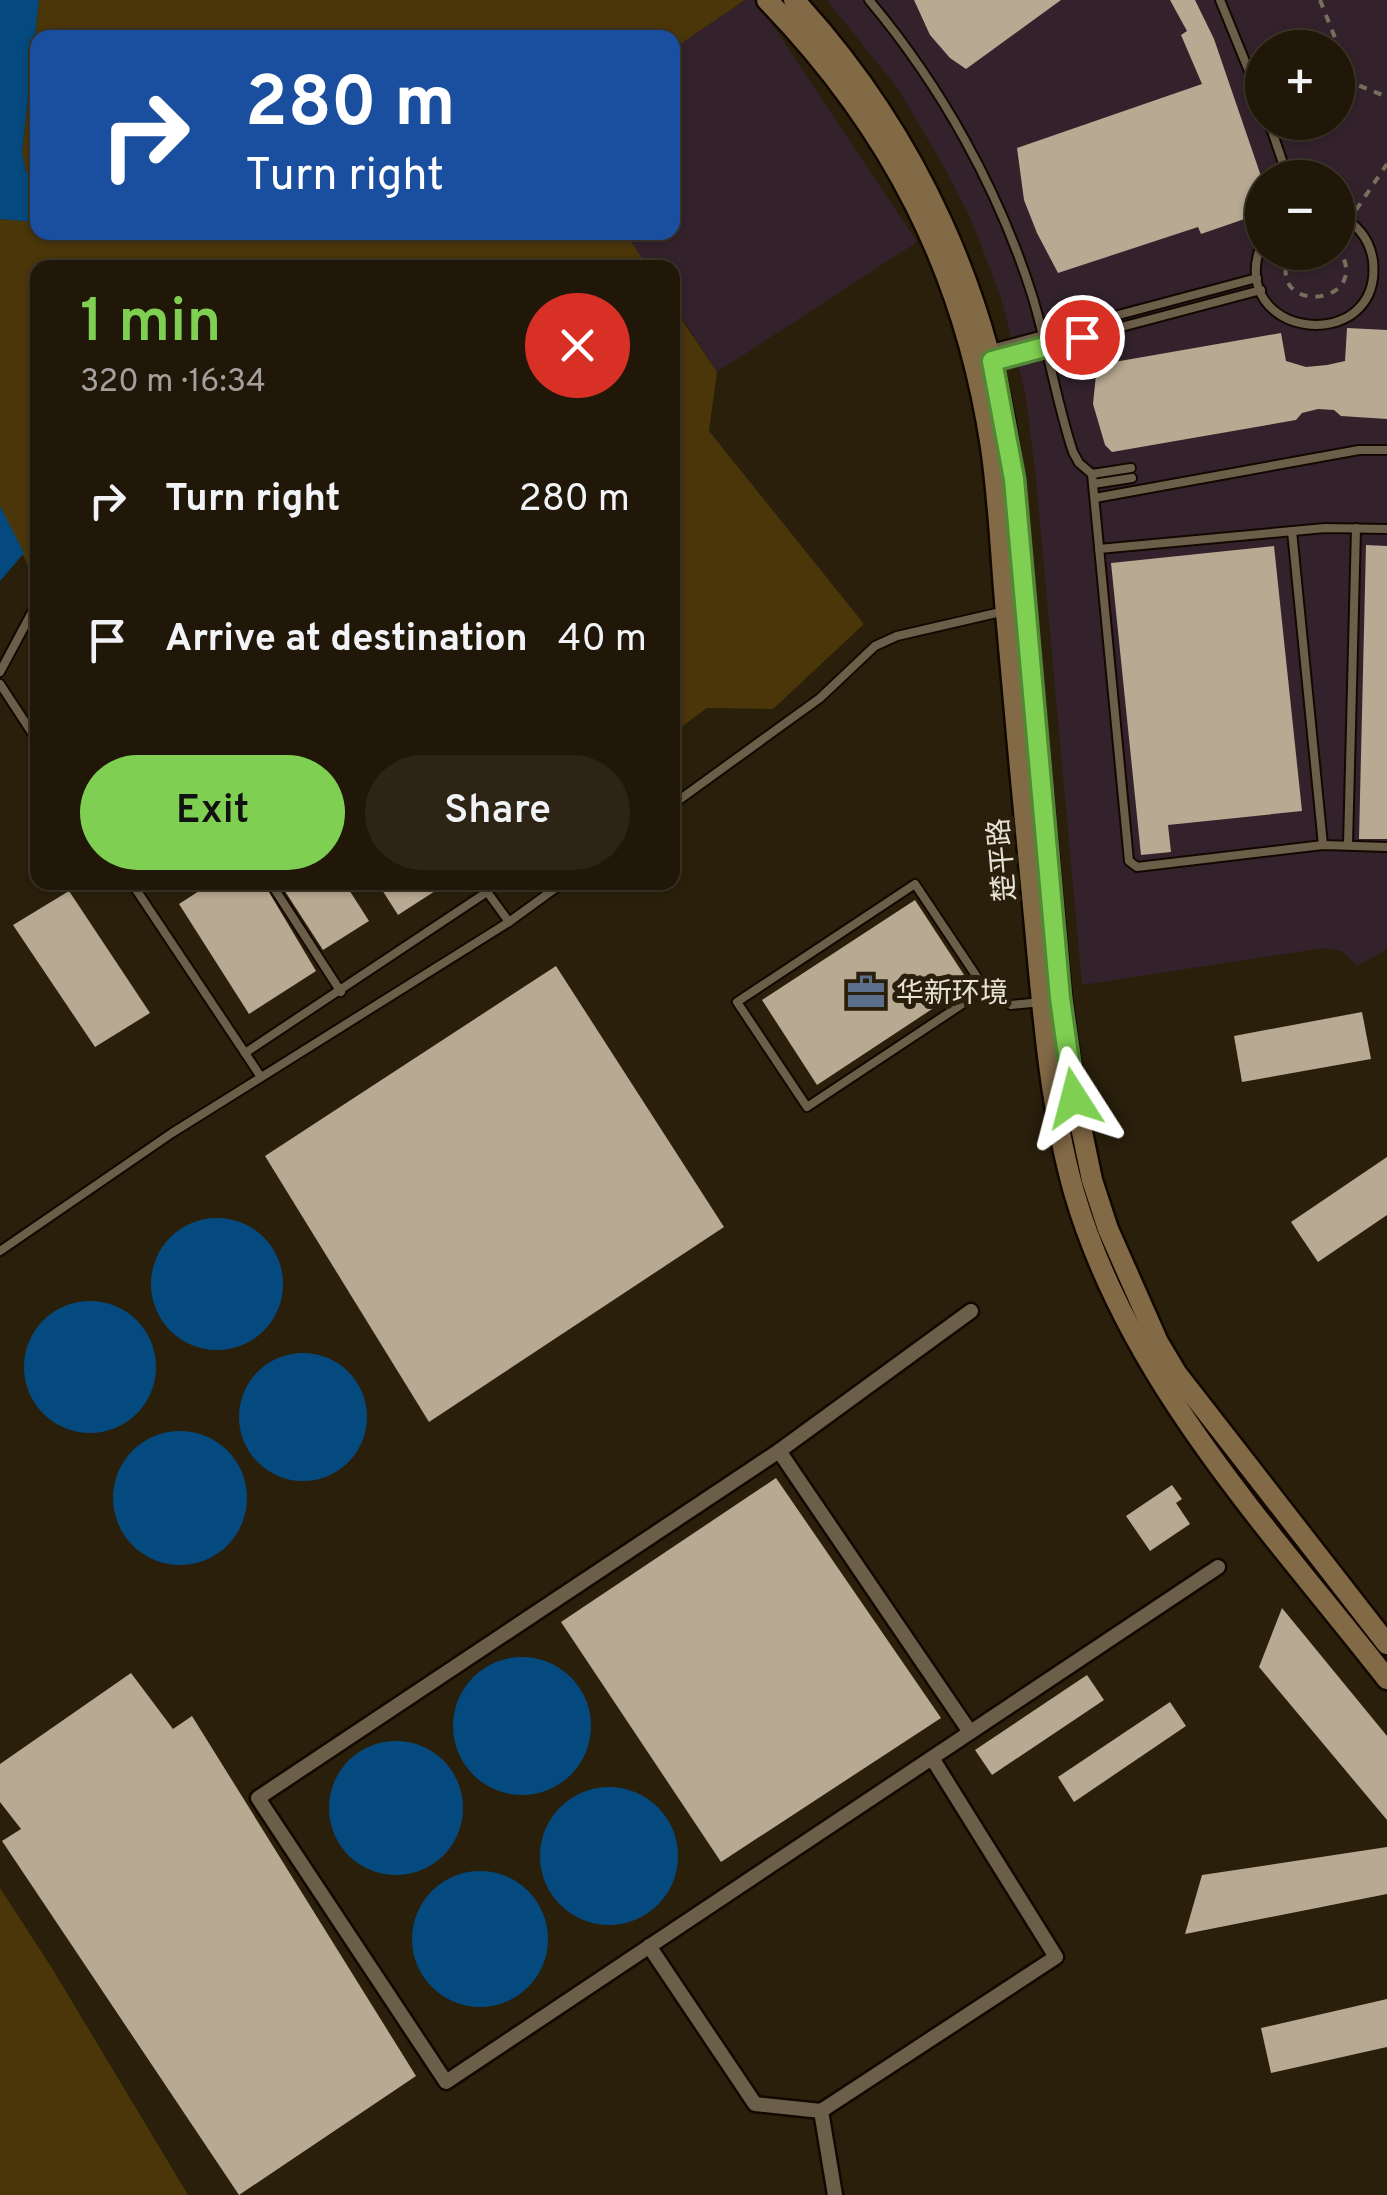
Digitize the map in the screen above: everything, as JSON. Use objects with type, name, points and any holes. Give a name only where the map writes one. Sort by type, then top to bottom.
[{"type":"main road","name":"楚平路","points":[[767,0],[822,58],[900,176],[982,357]]},
{"type":"main road","name":"楚平路","points":[[794,0],[854,70],[907,154],[955,248],[1010,453],[1015,609],[1042,1002],[1055,1106],[1073,1188],[1102,1274],[1141,1352],[1231,1482],[1387,1679]]},
{"type":"main road","name":"楚平路","points":[[1015,609],[1068,1061],[1092,1180],[1108,1230],[1177,1374],[1387,1644]]},
{"type":"street","points":[[972,1312],[779,1452],[258,1798],[446,2082],[1218,1567]]},
{"type":"street","points":[[779,1452],[970,1732]]},
{"type":"street","points":[[649,1946],[754,2104],[821,2111],[1056,1957],[932,1758]]},
{"type":"street","points":[[821,2111],[835,2195]]},
{"type":"lane","points":[[869,0],[920,68],[985,177],[1020,260],[1044,335],[1073,452],[1093,479],[1129,861],[1138,866],[1323,845],[1387,847]]},
{"type":"lane","points":[[1220,0],[1245,61]]},
{"type":"lane","points":[[1257,270],[1260,290],[1279,314],[1298,324],[1319,326],[1349,316],[1364,300],[1374,268],[1364,236],[1355,226]]},
{"type":"lane","points":[[982,357],[1044,335],[1257,278]]},
{"type":"lane","points":[[982,357],[1047,346],[1260,290]]},
{"type":"lane","points":[[1095,498],[1359,450],[1387,450]]},
{"type":"lane","points":[[1093,479],[1132,473]]},
{"type":"lane","points":[[1348,846],[1356,528]]},
{"type":"lane","points":[[1099,548],[1292,531],[1387,529]]},
{"type":"lane","points":[[1292,531],[1323,845]]},
{"type":"lane","points":[[680,799],[806,709],[875,646],[897,636],[1015,609]]},
{"type":"lane","points":[[0,672],[30,616]]},
{"type":"lane","points":[[0,684],[30,730]]},
{"type":"lane","points":[[984,989],[807,1107],[736,1002],[915,884],[984,989],[1011,1005],[1042,1002]]},
{"type":"lane","points":[[135,890],[262,1077]]},
{"type":"lane","points":[[275,890],[341,992]]},
{"type":"lane","points":[[0,1251],[172,1134],[509,922],[553,890]]},
{"type":"lane","points":[[246,1053],[487,892],[509,922]]},
{"type":"path","points":[[1320,0],[1353,83],[1387,96]]},
{"type":"path","points":[[1355,211],[1387,164]]},
{"type":"path","points":[[1286,270],[1292,287],[1305,297],[1320,298],[1334,292],[1344,279],[1345,270]]},
{"type":"shaded area","points":[[39,0],[745,0],[680,44],[680,30],[36,30]]},
{"type":"shaded area","points":[[745,0],[756,0],[917,242],[717,372],[680,315],[680,260],[643,260],[630,240],[680,240],[680,44]]},
{"type":"shaded area","points":[[827,0],[1387,0],[1387,949],[1357,966],[1342,951],[1323,948],[1082,985],[1025,392],[1001,298],[971,219],[898,89]]},
{"type":"shaded area","points":[[30,80],[30,174],[26,172],[22,152]]},
{"type":"shaded area","points":[[0,219],[30,221],[30,240],[630,240],[643,260],[30,260],[28,566],[0,506]]},
{"type":"shaded area","points":[[680,317],[717,372],[709,431],[864,624],[773,709],[707,708],[680,728]]},
{"type":"shaded area","points":[[0,1888],[53,1970],[188,2195],[0,2195]]},
{"type":"water","points":[[0,0],[39,0],[36,30],[30,30],[30,80],[22,152],[26,172],[30,174],[30,221],[0,219]]},
{"type":"water","points":[[0,506],[24,553],[0,581]]},
{"type":"water","points":[[217,1218],[242,1223],[264,1237],[278,1259],[283,1284],[278,1309],[264,1331],[242,1345],[217,1350],[192,1345],[170,1331],[156,1309],[151,1284],[156,1259],[170,1237],[192,1223]]},
{"type":"water","points":[[90,1301],[115,1306],[137,1320],[151,1342],[156,1367],[151,1392],[137,1414],[115,1428],[90,1433],[65,1428],[43,1414],[29,1392],[24,1367],[29,1342],[43,1320],[65,1306]]},
{"type":"water","points":[[303,1353],[328,1357],[349,1371],[363,1392],[367,1417],[363,1442],[349,1463],[328,1477],[303,1481],[278,1477],[257,1463],[243,1442],[239,1417],[243,1392],[257,1371],[278,1357]]},
{"type":"water","points":[[180,1431],[205,1437],[227,1451],[241,1473],[247,1498],[241,1523],[227,1545],[205,1559],[180,1565],[155,1559],[133,1545],[119,1523],[113,1498],[119,1473],[133,1451],[155,1437]]},
{"type":"water","points":[[522,1657],[548,1662],[571,1677],[586,1700],[591,1726],[586,1752],[571,1775],[548,1790],[522,1795],[496,1790],[473,1775],[458,1752],[453,1726],[458,1700],[473,1677],[496,1662]]},
{"type":"water","points":[[396,1741],[422,1746],[444,1760],[458,1782],[463,1808],[458,1834],[444,1856],[422,1870],[396,1875],[370,1870],[348,1856],[334,1834],[329,1808],[334,1782],[348,1760],[370,1746]]},
{"type":"water","points":[[609,1787],[635,1792],[658,1807],[673,1830],[678,1856],[673,1882],[658,1905],[635,1920],[609,1925],[583,1920],[560,1905],[545,1882],[540,1856],[545,1830],[560,1807],[583,1792]]},
{"type":"water","points":[[480,1871],[506,1876],[528,1891],[543,1913],[548,1939],[543,1965],[528,1987],[506,2002],[480,2007],[454,2002],[432,1987],[417,1965],[412,1939],[417,1913],[432,1891],[454,1876]]},
{"type":"building","points":[[914,0],[1061,0],[966,69],[930,35]]},
{"type":"building","points":[[1170,0],[1195,0],[1214,39],[1245,129],[1245,140],[1249,140],[1255,160],[1245,160],[1245,219],[1201,234],[1198,227],[1058,273],[1024,200],[1017,148],[1202,84],[1181,35],[1187,31]]},
{"type":"building","points":[[1347,328],[1387,330],[1387,419],[1341,416],[1334,410],[1318,409],[1302,413],[1296,420],[1112,452],[1105,445],[1093,404],[1097,365],[1281,333],[1286,361],[1306,367],[1327,365],[1345,361]]},
{"type":"building","points":[[1366,545],[1387,546],[1387,839],[1359,839]]},
{"type":"building","points":[[1274,546],[1302,811],[1168,825],[1171,852],[1141,855],[1111,563]]},
{"type":"building","points":[[201,890],[268,890],[316,971],[249,1014],[179,904]]},
{"type":"building","points":[[284,890],[349,890],[369,921],[323,950]]},
{"type":"building","points":[[382,890],[437,890],[398,915]]},
{"type":"building","points":[[69,891],[150,1013],[95,1047],[13,925]]},
{"type":"building","name":"华新环境","points":[[915,900],[970,984],[817,1085],[762,1000]]},
{"type":"building","points":[[556,966],[724,1227],[429,1422],[265,1156]]},
{"type":"building","points":[[1362,1012],[1371,1059],[1242,1082],[1234,1036]]},
{"type":"building","points":[[1387,1157],[1387,1215],[1318,1262],[1291,1222]]},
{"type":"building","points":[[776,1478],[941,1718],[721,1862],[561,1622]]},
{"type":"building","points":[[1172,1485],[1182,1499],[1176,1503],[1190,1524],[1150,1551],[1126,1516]]},
{"type":"building","points":[[1282,1608],[1387,1736],[1387,1820],[1259,1667]]},
{"type":"building","points":[[131,1673],[173,1729],[192,1716],[416,2076],[239,2195],[2,1841],[21,1829],[0,1802],[0,1764]]},
{"type":"building","points":[[1087,1675],[1104,1700],[992,1775],[975,1750]]},
{"type":"building","points":[[1170,1702],[1186,1726],[1074,1802],[1058,1777]]},
{"type":"building","points":[[1387,1847],[1387,1894],[1185,1934],[1202,1875]]},
{"type":"building","points":[[1387,1999],[1387,2047],[1271,2073],[1261,2028]]},
{"type":"place","name":"华新环境","points":[[866,992]]},
{"type":"route","points":[[1074,1098],[1060,998],[1014,479],[992,361],[1082,337]]}]
